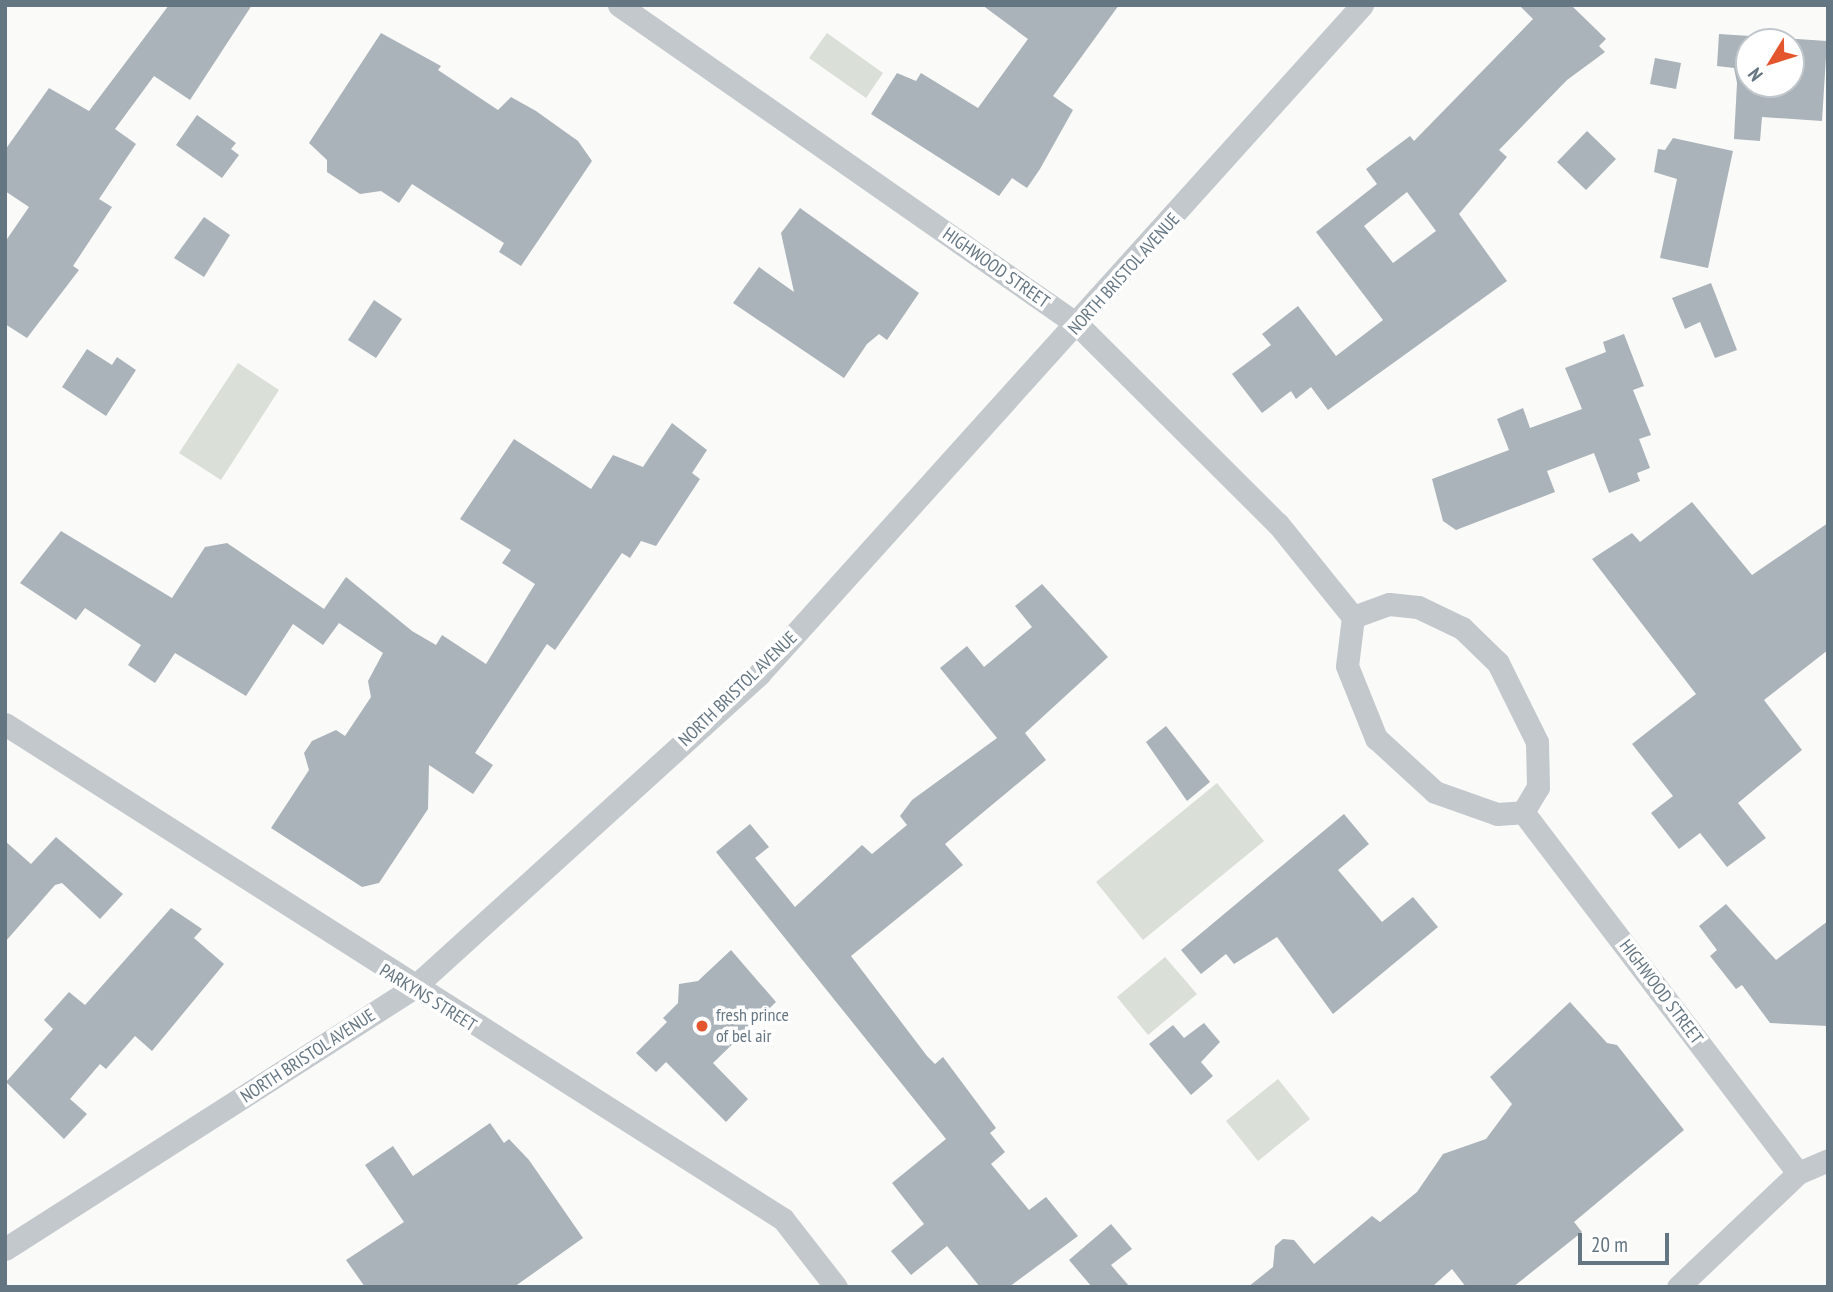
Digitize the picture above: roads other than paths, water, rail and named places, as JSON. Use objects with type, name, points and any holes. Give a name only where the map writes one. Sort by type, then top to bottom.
[{"type":"street","name":"HIGHWOOD STREET","points":[[619,5],[1078,325],[1278,524],[1353,617]]},
{"type":"street","name":"NORTH BRISTOL AVENUE","points":[[5,1250],[412,989],[759,674],[1078,325],[1362,5]]},
{"type":"street","points":[[1389,604],[1418,607],[1462,628],[1498,663],[1537,742],[1538,787],[1523,812],[1497,814],[1435,792],[1376,738],[1347,666],[1353,617],[1389,604]]},
{"type":"street","name":"PARKYNS STREET","points":[[5,724],[412,989],[783,1219],[836,1287]]},
{"type":"street","name":"HIGHWOOD STREET","points":[[1523,812],[1798,1173]]},
{"type":"street","points":[[1678,1287],[1798,1173],[1828,1160]]},
{"type":"place","name":"fresh prince of bel air","points":[[702,1026]]}]
